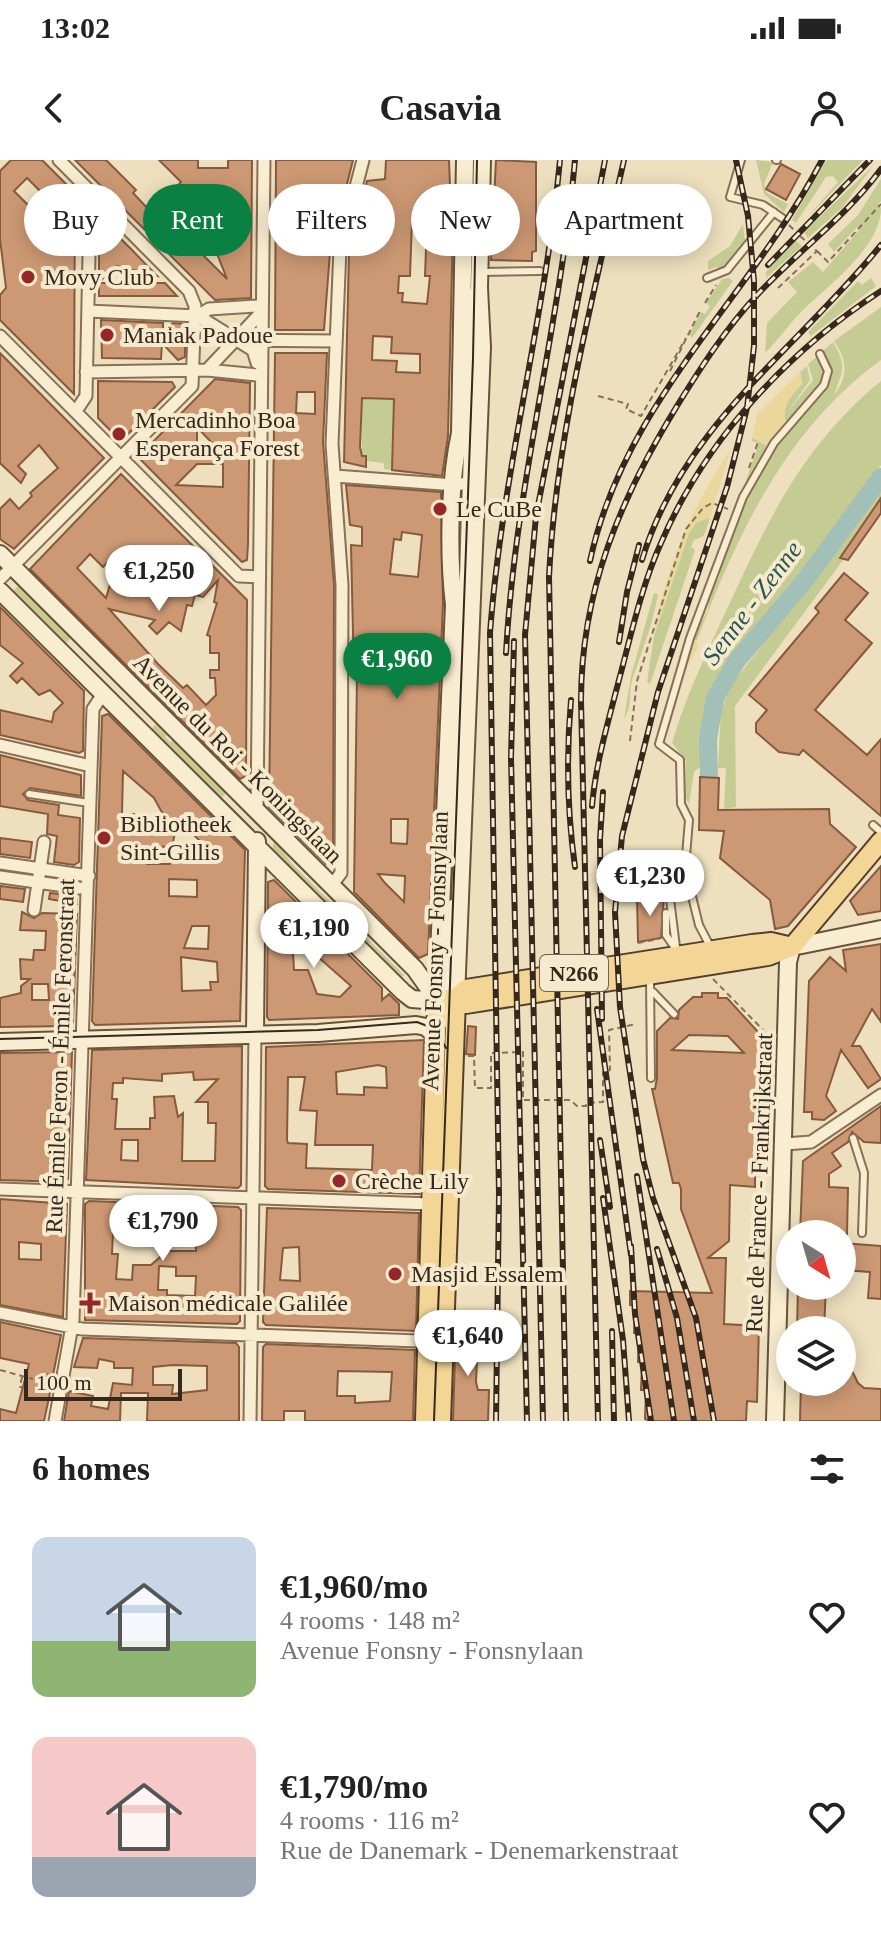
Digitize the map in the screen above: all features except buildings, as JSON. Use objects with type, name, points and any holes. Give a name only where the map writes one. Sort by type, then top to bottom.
[{"type":"main road","points":[[465,160],[460,433],[465,484]]},
{"type":"main road","points":[[465,484],[483,335],[478,160]]},
{"type":"main road","name":"Avenue Fonsny - Fonsnylaan","points":[[425,1421],[435,1327],[447,1000],[454,605],[465,484]]},
{"type":"main road","name":"Avenue du Roi - Koningslaan","points":[[0,554],[447,1000]]},
{"type":"main road","name":"Avenue du Roi - Koningslaan","points":[[0,591],[406,994],[447,1000]]},
{"type":"main road","points":[[255,1034],[257,812]]},
{"type":"main road","points":[[792,947],[874,840]]},
{"type":"main road","points":[[792,947],[881,929]]},
{"type":"main road","name":"N266","points":[[447,1000],[466,989],[678,959],[713,964],[771,942],[792,947]]},
{"type":"main road","name":"Rue de France - Frankrijkstraat","points":[[775,1421],[788,962],[792,947]]},
{"type":"main road","name":"N266","points":[[447,1000],[466,1004],[651,983],[678,959]]},
{"type":"main road","name":"Avenue Fonsny - Fonsnylaan","points":[[441,1421],[432,1204],[441,1030],[447,1000]]},
{"type":"main road","points":[[0,1042],[188,1030],[255,1034],[416,1025],[441,1030]]},
{"type":"street","points":[[59,160],[82,184]]},
{"type":"street","points":[[257,812],[264,160]]},
{"type":"street","points":[[331,886],[341,873],[342,585],[332,444],[340,248],[363,160]]},
{"type":"street","points":[[0,579],[192,386],[199,370],[196,316],[189,291],[127,229]]},
{"type":"street","points":[[76,411],[86,396],[89,256]]},
{"type":"street","points":[[196,316],[209,303],[257,312],[236,340],[199,370]]},
{"type":"street","points":[[86,372],[257,369],[253,350],[196,316],[88,311]]},
{"type":"street","points":[[0,336],[239,576],[259,577]]},
{"type":"street","points":[[236,340],[336,341]]},
{"type":"street","points":[[335,476],[465,484]]},
{"type":"street","name":"Rue Émile Feron - Émile Feronstraat","points":[[55,1421],[72,1328],[93,709],[103,694]]},
{"type":"street","points":[[0,745],[91,766]]},
{"type":"street","points":[[34,910],[44,842]]},
{"type":"street","points":[[0,863],[89,876]]},
{"type":"street","points":[[0,877],[79,888]]},
{"type":"street","points":[[250,1421],[255,1034]]},
{"type":"street","points":[[785,1144],[811,1142],[881,1095]]},
{"type":"street","points":[[0,1189],[432,1204]]},
{"type":"street","points":[[0,1313],[72,1328],[251,1335],[435,1327]]},
{"type":"lane","points":[[465,484],[474,177],[478,160]]},
{"type":"lane","points":[[741,160],[729,194],[763,205],[782,218]]},
{"type":"lane","points":[[707,278],[727,270],[774,212]]},
{"type":"lane","points":[[727,270],[735,278]]},
{"type":"lane","points":[[480,272],[540,271]]},
{"type":"lane","points":[[713,964],[699,925],[685,868],[689,820],[681,804],[680,760],[659,744],[681,667],[737,511],[774,443],[824,385],[828,371],[820,354]]},
{"type":"lane","points":[[29,794],[90,803]]},
{"type":"lane","points":[[881,831],[874,840],[868,846],[881,831]]},
{"type":"lane","points":[[678,959],[669,891],[685,868]]},
{"type":"lane","points":[[666,913],[666,935],[678,959]]},
{"type":"lane","points":[[651,983],[674,1014]]},
{"type":"lane","points":[[651,983],[651,1078]]},
{"type":"lane","name":"Avenue Fonsny - Fonsnylaan","points":[[432,1421],[441,1030]]},
{"type":"lane","points":[[853,1138],[864,1173],[862,1233]]},
{"type":"path","points":[[813,248],[828,262],[881,204]]},
{"type":"path","points":[[789,225],[794,230]]},
{"type":"path","points":[[800,236],[807,242]]},
{"type":"path","points":[[778,288],[817,251]]},
{"type":"path","points":[[701,299],[705,303],[718,276]]},
{"type":"path","points":[[670,371],[700,311]]},
{"type":"path","points":[[598,396],[628,404],[626,409],[641,416],[686,338]]},
{"type":"path","points":[[630,741],[637,681],[686,529],[703,508],[712,503],[737,511]]},
{"type":"path","points":[[638,943],[662,939],[678,959]]},
{"type":"path","points":[[713,964],[777,1044]]},
{"type":"path","points":[[468,1059],[474,1056],[475,1088],[491,1088],[491,1053],[523,1052],[523,1100],[570,1100],[571,1104],[586,1106],[586,1103],[603,1102],[603,1072],[610,1070],[609,1030],[636,1024]]},
{"type":"path","points":[[0,1370],[33,1379]]},
{"type":"path","points":[[22,1376],[20,1387],[25,1388]]},
{"type":"green space","points":[[756,160],[773,162],[764,184],[767,193],[788,204],[784,212],[764,194]]},
{"type":"green space","points":[[826,160],[863,160],[806,219],[838,182],[833,176],[826,177],[796,223],[792,220]]},
{"type":"green space","points":[[873,166],[842,208],[808,238],[804,232]]},
{"type":"green space","points":[[881,179],[879,223],[872,238],[850,266],[801,312],[765,353],[767,323],[797,292],[788,282],[813,262],[823,272],[860,229],[857,227],[834,252],[828,244],[858,215]]},
{"type":"green space","points":[[743,224],[745,241],[721,270],[717,267],[708,270],[708,261],[730,246]]},
{"type":"green space","points":[[795,240],[802,246],[766,278],[766,272]]},
{"type":"green space","points":[[871,278],[876,286],[811,336],[808,332],[858,281],[862,285]]},
{"type":"green space","points":[[722,279],[733,281],[692,338],[689,334],[701,312],[705,314],[710,306],[706,303]]},
{"type":"green space","points":[[881,307],[881,360],[848,387],[792,451],[748,523],[697,640],[693,641],[707,611],[709,593],[725,547],[751,487],[775,445],[824,389],[829,377],[829,364],[823,351],[833,342],[841,358],[842,369],[834,395],[842,381],[844,368],[842,355],[834,341]]},
{"type":"green space","points":[[819,355],[823,376],[820,385],[816,393],[786,422],[786,406],[802,384],[800,372],[807,366],[810,380],[787,413],[813,380],[808,364]]},
{"type":"green space","points":[[881,381],[881,465],[718,682],[708,706],[701,766],[694,772],[689,804],[685,797],[686,761],[672,743],[705,657],[758,543],[791,485],[830,431]]},
{"type":"green space","points":[[362,397],[394,399],[392,470],[384,469],[384,463],[366,461],[366,456],[362,456]]},
{"type":"green space","points":[[752,438],[767,445],[742,492],[759,443],[752,441]]},
{"type":"green space","points":[[881,492],[881,498],[840,557],[844,559],[735,706],[736,807],[724,809],[726,768],[718,768],[721,709],[732,684]]},
{"type":"green space","points":[[710,518],[704,536],[694,540],[691,547],[695,550],[650,684],[647,682],[654,636],[689,533],[697,522]]},
{"type":"green space","points":[[19,585],[71,638],[65,644],[13,591]]},
{"type":"green space","points":[[654,593],[658,594],[656,605],[633,677],[624,719],[631,676]]},
{"type":"green space","points":[[157,723],[168,734],[165,737],[170,742],[174,740],[226,793],[220,799],[151,729]]},
{"type":"green space","points":[[274,836],[291,863],[404,975],[399,981],[272,854]]},
{"type":"sand","points":[[800,372],[802,384],[786,406],[786,422],[765,451],[766,443],[752,438],[757,414]]},
{"type":"sand","points":[[731,448],[710,518],[697,522],[689,533],[654,636],[665,585],[682,538],[704,492]]},
{"type":"sand","points":[[719,566],[720,575],[709,592],[706,615],[699,622],[693,640],[697,640],[698,646],[677,690],[690,643],[701,612]]},
{"type":"waterway","name":"Senne - Zenne","points":[[709,777],[708,739],[715,698],[736,662],[806,579],[881,477]]},
{"type":"tram line","points":[[434,1421],[473,358],[477,160]]},
{"type":"tram line","points":[[0,1039],[318,1030],[417,1022],[435,1029],[446,1048]]},
{"type":"railway","points":[[496,1421],[499,1194],[490,633],[504,514],[544,278],[560,160]]},
{"type":"railway","points":[[506,653],[518,529],[559,284],[575,160]]},
{"type":"railway","points":[[543,1421],[525,635],[536,516],[605,160]]},
{"type":"railway","points":[[566,1421],[549,577],[559,471],[568,419],[588,315],[624,160]]},
{"type":"railway","points":[[714,1421],[696,1318],[653,1198],[643,1159],[620,1007],[615,912],[622,836],[658,692],[727,487],[747,408],[754,346],[754,281],[748,216],[736,160]]},
{"type":"railway","points":[[590,561],[607,504],[630,451],[659,401],[760,259],[822,160]]},
{"type":"railway","points":[[768,265],[870,160]]},
{"type":"railway","points":[[598,1421],[581,701],[583,661],[596,584],[638,476],[714,348],[758,294],[853,203],[881,169]]},
{"type":"railway","points":[[642,560],[660,512],[684,469],[713,429],[881,245]]},
{"type":"railway","points":[[592,806],[603,740],[638,608],[654,559],[679,505],[725,434],[782,370],[814,341],[881,291]]},
{"type":"railway","points":[[619,642],[639,545]]},
{"type":"railway","points":[[514,641],[511,758],[527,1421]]},
{"type":"railway","points":[[571,700],[568,784],[575,867]]},
{"type":"railway","points":[[602,1019],[600,839],[603,792]]},
{"type":"railway","points":[[597,1009],[631,1255]]},
{"type":"railway","points":[[600,1140],[610,1207]]},
{"type":"railway","points":[[637,1176],[674,1421]]},
{"type":"railway","points":[[603,1198],[623,1340],[629,1421]]},
{"type":"railway","points":[[631,1246],[635,1314],[651,1421]]},
{"type":"railway","points":[[657,1249],[677,1318],[694,1421]]},
{"type":"railway","points":[[612,1331],[614,1421]]},
{"type":"place","name":"Movy Club","points":[[28,277]]},
{"type":"place","name":"Maniak Padoue","points":[[107,335]]},
{"type":"place","name":"Mercadinho Boa Esperança Forest","points":[[119,434]]},
{"type":"place","name":"Le CuBe","points":[[440,509]]},
{"type":"place","name":"Bibliotheek Sint-Gillis","points":[[104,838]]},
{"type":"place","name":"Crèche Lily","points":[[339,1181]]},
{"type":"place","name":"Masjid Essalem","points":[[395,1274]]},
{"type":"place","name":"Maison médicale Galilée","points":[[90,1303]]}]
